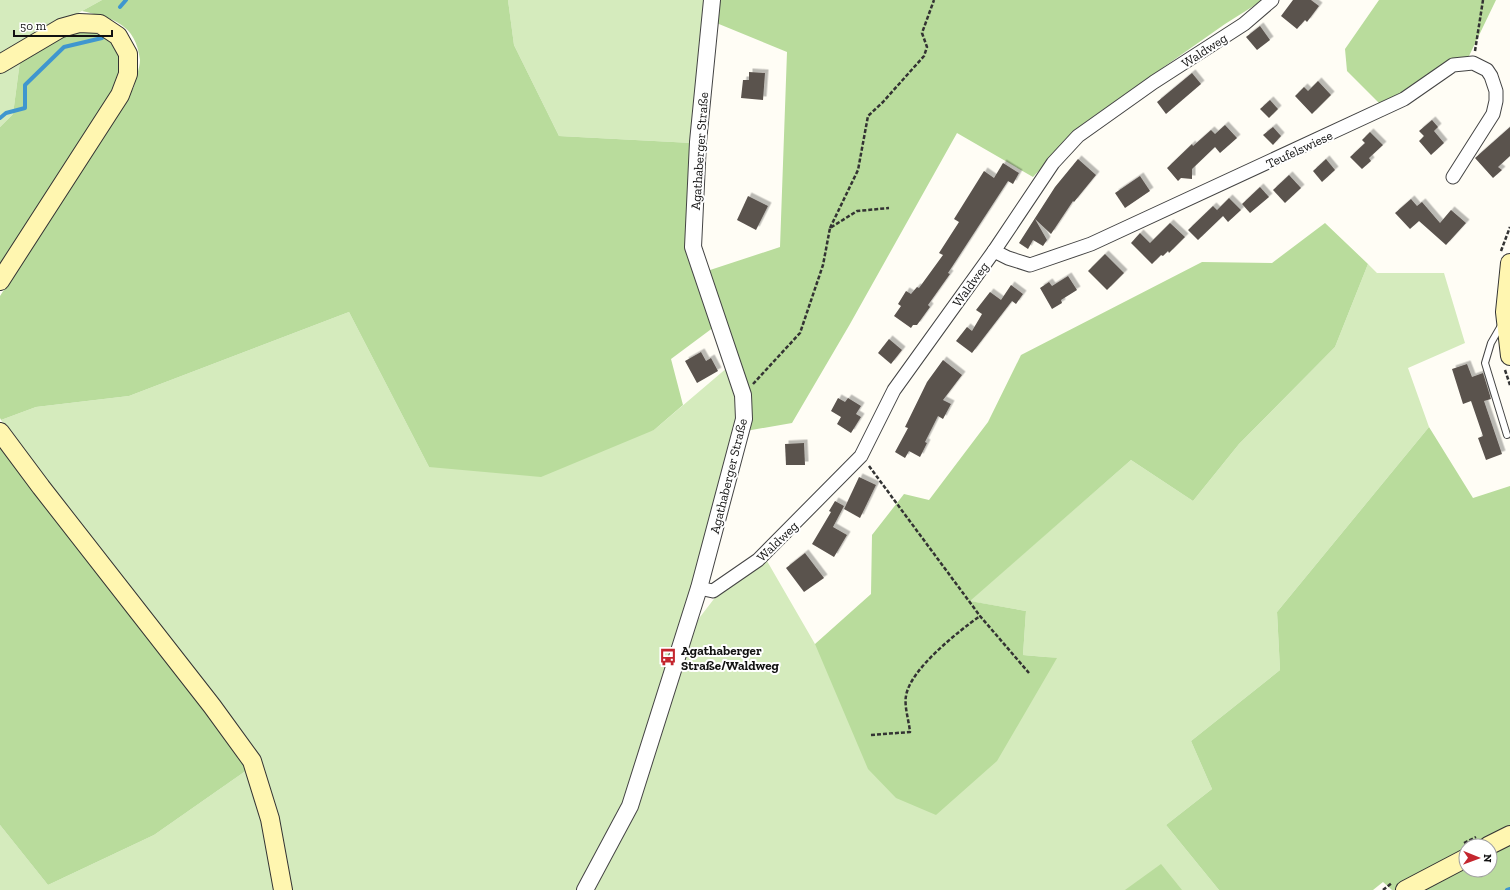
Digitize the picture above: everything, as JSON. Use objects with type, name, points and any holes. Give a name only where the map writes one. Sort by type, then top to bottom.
[{"type":"main road","points":[[0,64],[61,28],[79,23],[100,24],[118,36],[128,54],[128,74],[120,95],[0,282]]},
{"type":"main road","points":[[1510,263],[1505,320],[1510,356]]},
{"type":"main road","points":[[0,432],[41,487],[212,706],[252,761],[270,819],[284,890]]},
{"type":"main road","points":[[1498,841],[1510,835]]},
{"type":"main road","points":[[1405,890],[1458,862]]},
{"type":"street","name":"Agathaberger Straße","points":[[585,890],[630,806],[699,588],[741,435],[744,419],[743,395],[693,247],[698,142],[712,0]]},
{"type":"street","name":"Waldweg","points":[[699,588],[713,591],[758,560],[861,456],[894,390],[994,250],[1053,162],[1078,136],[1154,82],[1244,24],[1272,0]]},
{"type":"street","name":"Teufelswiese","points":[[994,250],[1008,258],[1030,266],[1091,244],[1404,99],[1453,65],[1473,63]]},
{"type":"street","points":[[1453,177],[1493,114],[1496,101],[1496,91],[1487,70],[1473,63]]},
{"type":"lane","points":[[1505,320],[1491,343],[1485,363],[1508,435]]},
{"type":"path","points":[[743,395],[800,333],[823,265],[830,228],[858,170],[868,116],[883,102],[924,56],[927,47],[922,33],[934,0]]},
{"type":"path","points":[[1473,63],[1483,0]]},
{"type":"path","points":[[830,228],[857,211],[890,208]]},
{"type":"path","points":[[861,456],[980,616],[1029,673]]},
{"type":"path","points":[[871,735],[910,732],[906,696],[914,677],[953,636],[980,616]]},
{"type":"green space","points":[[0,0],[102,0],[0,56]]},
{"type":"green space","points":[[102,0],[508,0],[514,45],[559,136],[692,143],[687,248],[714,327],[671,359],[683,405],[654,430],[541,477],[429,467],[349,312],[129,396],[36,407],[1,420],[0,296],[134,87],[140,60],[138,48],[134,38],[121,25],[113,20],[82,11]]},
{"type":"green space","points":[[508,0],[705,0],[692,143],[559,136],[514,45]]},
{"type":"green space","points":[[716,0],[1263,0],[1225,24],[1084,123],[1033,177],[957,133],[850,324],[792,423],[746,431],[707,271],[780,247],[787,52],[714,22]]},
{"type":"green space","points":[[1379,0],[1496,0],[1469,56],[1441,66],[1403,94],[1381,105],[1347,71],[1345,49]]},
{"type":"green space","points":[[93,32],[112,40],[121,61],[117,85],[0,270],[0,127],[13,114],[20,61],[69,33]]},
{"type":"green space","points":[[20,61],[13,114],[0,127],[0,73]]},
{"type":"green space","points":[[1325,223],[1368,264],[1335,347],[1239,444],[1193,501],[1131,460],[970,601],[1026,611],[1023,655],[1057,658],[997,761],[936,815],[896,798],[868,769],[815,644],[871,594],[872,535],[904,494],[929,500],[988,422],[1021,355],[1202,262],[1272,263]]},
{"type":"green space","points":[[1368,264],[1377,273],[1444,273],[1465,343],[1408,368],[1429,427],[1277,612],[1280,670],[1191,741],[1212,789],[1166,825],[1219,890],[592,890],[690,634],[700,617],[717,595],[767,561],[815,644],[1057,658],[1023,655],[1026,611],[969,601],[1131,460],[1193,501],[1239,444],[1335,347]]},
{"type":"green space","points":[[349,312],[429,467],[654,430],[728,367],[740,411],[686,607],[625,802],[581,890],[291,890],[277,809],[254,754],[1,420],[36,407],[129,396]]},
{"type":"green space","points":[[1429,427],[1473,498],[1510,486],[1510,890],[1392,890],[1383,882],[1373,890],[1219,890],[1166,825],[1212,789],[1191,741],[1280,670],[1277,612]]},
{"type":"green space","points":[[0,443],[201,703],[247,770],[154,835],[48,885],[0,825]]},
{"type":"green space","points":[[247,770],[268,839],[277,890],[0,890],[0,825],[48,885],[154,835]]},
{"type":"green space","points":[[1161,864],[1182,890],[1125,890]]},
{"type":"building","points":[[1293,0],[1311,0],[1319,6],[1307,22],[1305,20],[1297,29],[1281,16]]},
{"type":"building","points":[[1260,26],[1270,40],[1257,50],[1246,37]]},
{"type":"building","points":[[749,72],[765,73],[763,100],[741,98],[743,80],[749,80]]},
{"type":"building","points":[[1192,73],[1201,84],[1166,114],[1157,102]]},
{"type":"building","points":[[1318,81],[1331,95],[1312,114],[1295,96],[1304,87],[1308,91]]},
{"type":"building","points":[[1270,100],[1278,109],[1269,118],[1260,109]]},
{"type":"building","points":[[1432,120],[1438,127],[1434,131],[1444,143],[1431,155],[1419,141],[1424,136],[1419,131]]},
{"type":"building","points":[[1225,125],[1237,138],[1220,153],[1215,147],[1192,169],[1192,179],[1181,178],[1178,181],[1167,168],[1192,144],[1193,146],[1211,130],[1215,134]]},
{"type":"building","points":[[1273,127],[1281,136],[1273,145],[1263,135]]},
{"type":"building","points":[[1510,127],[1510,156],[1498,167],[1502,170],[1493,178],[1475,158]]},
{"type":"building","points":[[1370,132],[1383,145],[1369,158],[1371,161],[1362,169],[1350,157],[1365,143],[1362,140]]},
{"type":"building","points":[[1078,159],[1096,175],[1074,202],[1073,201],[1051,234],[1035,219],[1047,240],[1043,246],[1033,240],[1028,249],[1019,243],[1055,187]]},
{"type":"building","points":[[1326,159],[1335,170],[1322,182],[1313,171]]},
{"type":"building","points":[[1003,163],[1019,173],[1013,184],[1008,181],[948,273],[950,274],[928,305],[930,307],[917,325],[913,325],[911,328],[894,316],[901,306],[898,304],[906,291],[911,294],[917,287],[919,288],[943,255],[939,253],[959,222],[954,219],[984,171],[994,178]]},
{"type":"building","points":[[1289,175],[1301,188],[1285,203],[1273,190]]},
{"type":"building","points":[[1140,176],[1150,191],[1125,208],[1115,193]]},
{"type":"building","points":[[1260,187],[1269,197],[1250,213],[1242,204]]},
{"type":"building","points":[[748,196],[768,206],[756,230],[737,220]]},
{"type":"building","points":[[1229,198],[1241,210],[1228,222],[1223,216],[1198,240],[1188,230],[1213,206],[1217,210]]},
{"type":"building","points":[[1411,199],[1417,206],[1422,202],[1440,223],[1451,210],[1466,223],[1446,245],[1419,221],[1410,229],[1395,213]]},
{"type":"building","points":[[1170,223],[1185,237],[1169,253],[1168,251],[1163,256],[1161,255],[1152,264],[1131,243],[1140,233],[1150,243]]},
{"type":"building","points":[[1105,254],[1124,273],[1107,290],[1088,271]]},
{"type":"building","points":[[1068,276],[1077,290],[1061,300],[1062,303],[1052,309],[1040,288],[1049,282],[1052,286]]},
{"type":"building","points":[[1011,285],[1023,294],[1016,304],[1012,301],[972,353],[956,341],[967,327],[972,331],[982,314],[976,310],[990,292],[1001,300]]},
{"type":"building","points":[[889,339],[902,350],[891,364],[878,353]]},
{"type":"building","points":[[701,352],[706,361],[711,358],[718,371],[697,383],[685,361]]},
{"type":"building","points":[[943,360],[962,375],[943,400],[951,404],[943,419],[938,416],[925,442],[927,443],[920,457],[909,451],[905,458],[895,452],[908,428],[905,427],[927,382]]},
{"type":"building","points":[[1467,364],[1472,377],[1483,373],[1491,399],[1484,401],[1502,454],[1486,460],[1478,438],[1483,436],[1471,401],[1463,404],[1452,369]]},
{"type":"building","points":[[838,398],[845,402],[848,398],[861,406],[856,414],[861,417],[851,433],[837,424],[841,417],[831,411]]},
{"type":"building","points":[[804,443],[805,465],[786,465],[785,444]]},
{"type":"building","points":[[859,477],[876,485],[860,518],[844,509]]},
{"type":"building","points":[[835,501],[844,506],[833,527],[847,535],[834,557],[812,544],[831,512],[829,511]]},
{"type":"building","points":[[805,553],[824,578],[804,592],[786,568]]},
{"type":"waterway","points":[[120,7],[126,0]]},
{"type":"waterway","points":[[0,118],[6,113],[25,108],[25,85],[64,47],[102,38]]},
{"type":"place","name":"Agathaberger Straße/Waldweg","points":[[668,657]]}]
